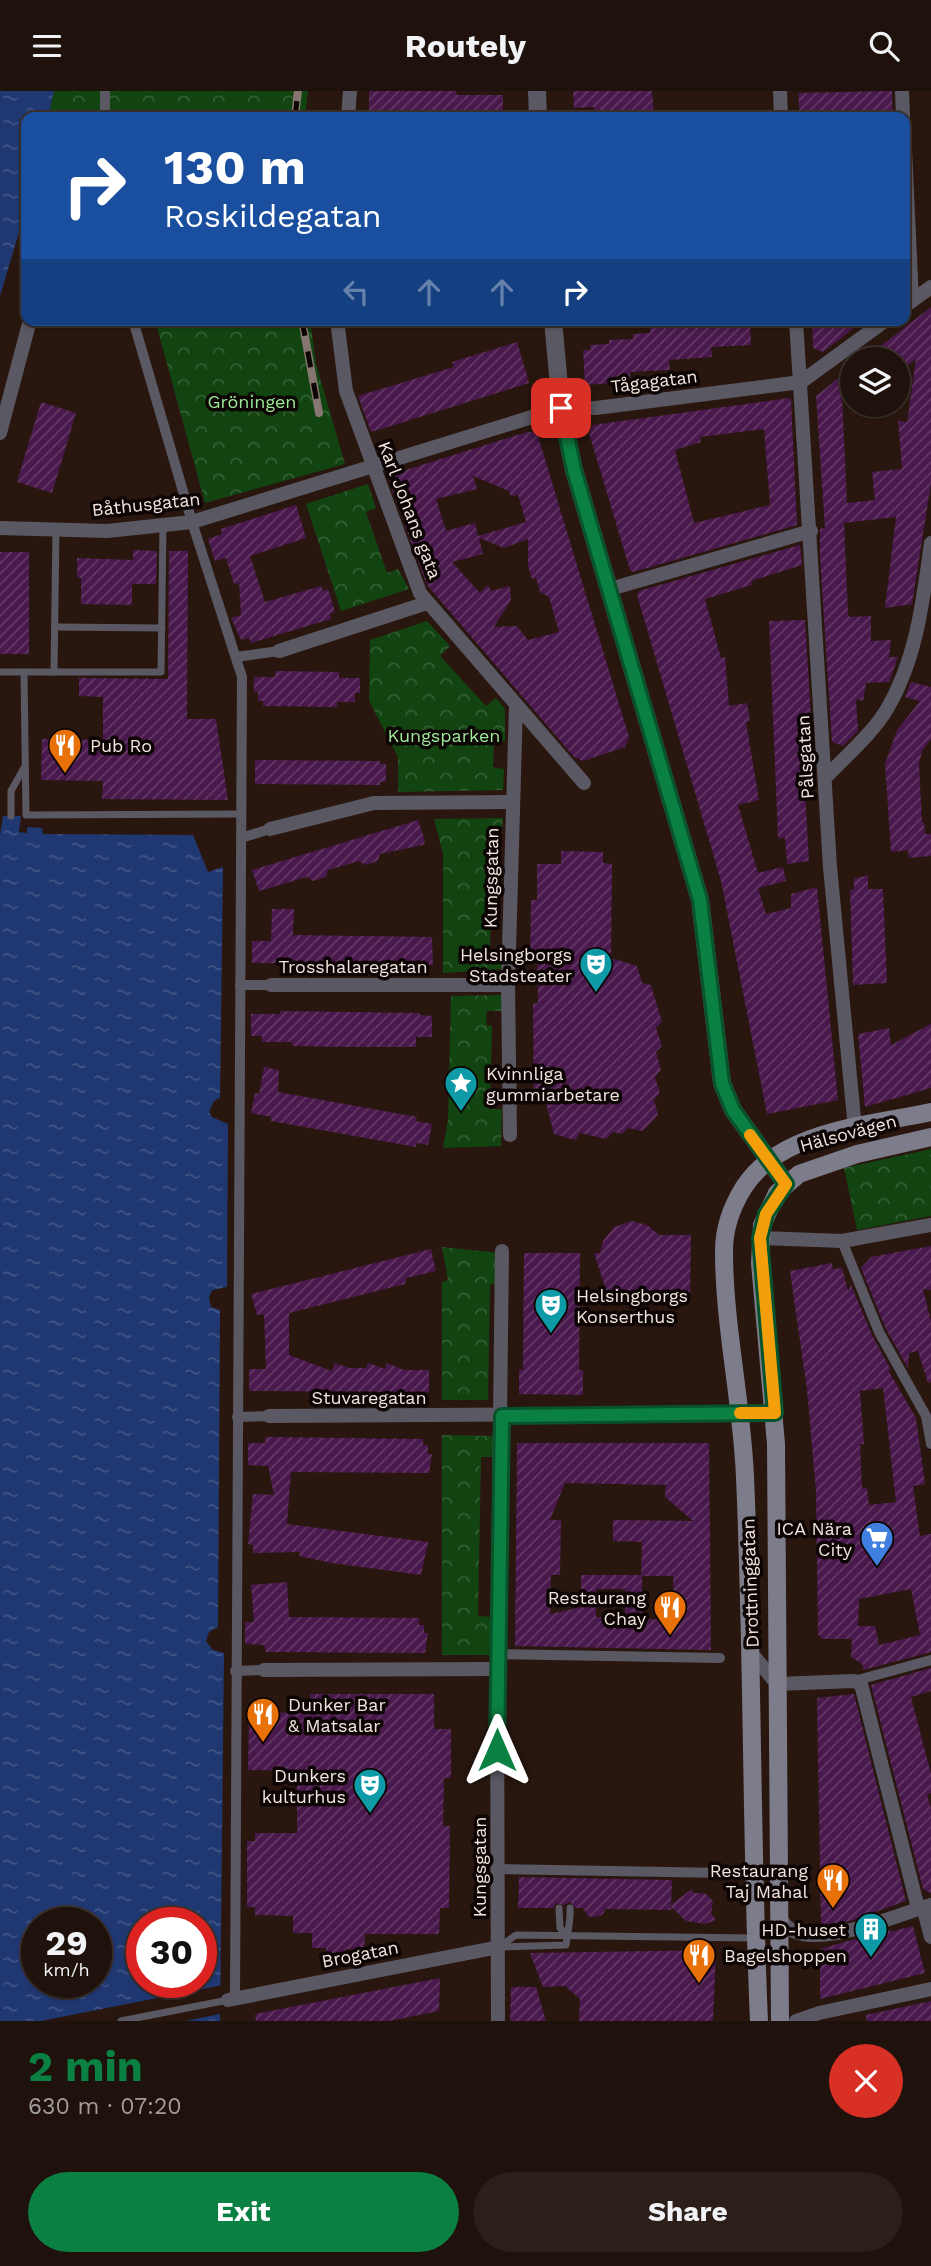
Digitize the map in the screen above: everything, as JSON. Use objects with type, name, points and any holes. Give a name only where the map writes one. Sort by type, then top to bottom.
[{"type":"main road","name":"Hälsovägen","points":[[769,1161],[818,1138],[931,1112]]},
{"type":"main road","name":"Hälsovägen","points":[[786,1184],[817,1166],[931,1137]]},
{"type":"main road","name":"Drottninggatan","points":[[759,2021],[755,1938],[753,1655],[740,1413],[724,1266],[725,1236],[739,1195],[755,1172],[769,1161]]},
{"type":"main road","name":"Drottninggatan","points":[[780,2021],[782,1921],[775,1413],[760,1238],[766,1214],[786,1184]]},
{"type":"street","points":[[104,112],[105,91]]},
{"type":"street","points":[[348,112],[350,91]]},
{"type":"street","points":[[537,91],[538,112]]},
{"type":"street","points":[[780,91],[781,112]]},
{"type":"street","points":[[902,91],[903,112]]},
{"type":"street","points":[[910,303],[931,287]]},
{"type":"street","points":[[0,433],[28,326]]},
{"type":"street","points":[[135,326],[192,522],[242,677],[231,1999]]},
{"type":"street","name":"Karl Johans gata","points":[[338,326],[346,391],[396,531],[427,603],[584,783]]},
{"type":"street","points":[[554,326],[561,408],[574,470],[700,900],[722,1083],[733,1110],[786,1184]]},
{"type":"street","name":"Pålsgatan","points":[[796,326],[840,998],[855,1129]]},
{"type":"street","name":"Tågagatan","points":[[373,466],[561,408],[597,408],[801,382],[878,326]]},
{"type":"street","name":"Båthusgatan","points":[[0,528],[107,530],[192,522],[373,466]]},
{"type":"street","points":[[610,589],[811,531]]},
{"type":"street","points":[[826,777],[887,710],[907,666],[920,621],[931,543]]},
{"type":"street","points":[[236,657],[279,651],[427,603]]},
{"type":"street","name":"Kungsgatan","points":[[510,1135],[508,985],[516,705]]},
{"type":"street","points":[[241,838],[374,803],[512,802]]},
{"type":"street","name":"Trosshalaregatan","points":[[240,985],[508,985]]},
{"type":"street","points":[[760,1238],[842,1241],[931,1225]]},
{"type":"street","points":[[842,1241],[879,1332],[926,1416],[931,1444]]},
{"type":"street","name":"Kungsgatan","points":[[498,2021],[497,1654],[502,1251]]},
{"type":"street","name":"Stuvaregatan","points":[[237,1417],[775,1413]]},
{"type":"street","points":[[497,1654],[720,1658]]},
{"type":"street","points":[[753,1655],[778,1684],[854,1681],[931,1660]]},
{"type":"street","points":[[235,1671],[497,1669]]},
{"type":"street","points":[[854,1681],[861,1684],[868,1703],[931,1937]]},
{"type":"street","points":[[498,1870],[726,1873]]},
{"type":"street","points":[[782,1921],[800,1935],[826,1937],[924,1907]]},
{"type":"street","name":"Brogatan","points":[[231,1999],[499,1947]]},
{"type":"street","points":[[796,2021],[818,2013],[931,1989]]},
{"type":"lane","points":[[0,672],[161,672],[163,525]]},
{"type":"lane","points":[[54,672],[55,529]]},
{"type":"lane","points":[[55,627],[162,628]]},
{"type":"lane","points":[[24,672],[26,815],[241,814]]},
{"type":"lane","points":[[11,816],[11,791],[25,767]]},
{"type":"lane","points":[[559,1908],[560,1928],[566,1935],[755,1938]]},
{"type":"lane","points":[[499,1947],[566,1945],[566,1935],[571,1928],[570,1908]]},
{"type":"lane","points":[[121,2021],[231,1999]]},
{"type":"green space","points":[[54,91],[308,91],[306,112],[49,112]]},
{"type":"green space","name":"Gröningen","points":[[157,326],[311,326],[316,364],[345,464],[205,503]]},
{"type":"green space","points":[[368,484],[376,508],[366,512],[387,573],[398,569],[409,589],[341,611],[306,504]]},
{"type":"green space","name":"Kungsparken","points":[[427,621],[450,646],[440,656],[486,706],[496,698],[505,709],[505,741],[494,741],[493,767],[504,769],[503,790],[398,792],[398,757],[369,701],[370,640]]},
{"type":"green space","points":[[503,818],[502,832],[492,833],[490,952],[503,953],[502,969],[443,973],[443,854],[434,819]]},
{"type":"green space","points":[[502,995],[502,1011],[487,1011],[486,1025],[492,1026],[490,1109],[502,1109],[501,1146],[443,1148],[448,1120],[451,996]]},
{"type":"green space","points":[[931,1149],[931,1216],[857,1230],[844,1168]]},
{"type":"green space","points":[[442,1247],[500,1253],[500,1284],[490,1284],[488,1400],[442,1400],[442,1282],[448,1280]]},
{"type":"green space","points":[[442,1435],[496,1436],[495,1457],[481,1457],[478,1616],[491,1617],[490,1655],[442,1655]]},
{"type":"water","points":[[0,91],[54,91],[49,112],[21,112],[21,226],[0,296]]},
{"type":"water","points":[[3,816],[21,816],[19,832],[27,833],[27,827],[42,828],[43,834],[193,835],[208,872],[223,867],[220,1098],[214,1101],[209,1112],[212,1117],[228,1124],[227,1287],[212,1290],[209,1298],[211,1307],[220,1310],[218,1627],[209,1632],[206,1641],[213,1650],[224,1653],[220,2021],[0,2021],[0,835]]},
{"type":"pier","points":[[223,1985],[224,2013],[186,2021],[41,2021],[157,1998],[217,1998],[217,1986]]},
{"type":"building","points":[[369,91],[456,91],[457,95],[503,95],[503,112],[369,112]]},
{"type":"building","points":[[573,91],[652,91],[654,112],[574,108]]},
{"type":"building","points":[[892,91],[893,112],[800,112],[798,93]]},
{"type":"building","points":[[931,307],[931,483],[912,604],[885,608],[896,517],[844,523],[848,614],[850,617],[871,616],[871,641],[891,640],[889,657],[898,657],[889,682],[866,683],[863,701],[856,699],[858,731],[843,746],[832,742],[820,556],[820,529],[825,528],[816,396],[840,377],[840,417],[843,417],[847,503],[875,500],[872,472],[902,469],[898,421],[907,422],[910,417],[916,359],[910,364],[910,347],[879,347],[910,326]]},
{"type":"building","points":[[750,326],[751,345],[711,347],[712,357],[669,360],[670,370],[630,372],[631,382],[585,385],[583,350],[591,350],[590,345],[609,344],[609,340],[633,339],[633,334],[650,333],[650,327]]},
{"type":"building","points":[[812,326],[856,326],[823,352],[813,348]]},
{"type":"building","points":[[517,342],[529,383],[371,432],[358,396],[454,367],[452,362]]},
{"type":"building","points":[[789,398],[797,525],[633,572],[630,570],[589,433],[593,425]],"holes":[[[764,429],[770,505],[694,523],[675,450],[701,442],[700,437]]]},
{"type":"building","points":[[41,402],[76,413],[52,493],[17,482]]},
{"type":"building","points":[[527,432],[535,432],[629,737],[625,747],[583,761],[574,757],[427,585],[389,482],[393,474]],"holes":[[[473,476],[509,491],[511,496],[518,495],[526,522],[478,536],[475,523],[446,531],[436,499],[477,489]],[[479,538],[504,548],[528,539],[528,566],[532,579],[536,578],[540,592],[549,597],[559,632],[528,640],[517,626],[494,627],[511,600],[510,586],[491,591],[488,585],[480,593],[452,562],[483,554]]]},
{"type":"building","points":[[296,505],[306,538],[250,556],[265,602],[321,586],[323,591],[328,589],[335,612],[330,614],[331,619],[251,643],[249,638],[241,640],[231,618],[241,615],[239,583],[234,584],[226,558],[215,561],[208,539],[222,534],[221,529]]},
{"type":"building","points":[[800,545],[802,565],[751,581],[752,585],[705,599],[721,658],[725,657],[729,706],[747,703],[750,721],[746,722],[759,800],[738,805],[758,873],[783,867],[786,881],[758,888],[766,914],[791,908],[791,894],[817,887],[838,1100],[767,1114],[721,881],[637,595],[639,591]]},
{"type":"building","points":[[133,550],[157,551],[156,584],[132,584],[132,605],[81,604],[81,578],[77,577],[77,558],[133,560]]},
{"type":"building","points":[[169,551],[188,551],[187,719],[216,719],[228,800],[102,799],[103,781],[41,780],[42,739],[103,740],[103,697],[79,696],[79,678],[168,679]]},
{"type":"building","points":[[0,552],[29,552],[29,654],[0,654]]},
{"type":"building","points":[[805,620],[812,734],[812,789],[805,790],[809,861],[787,864],[785,838],[778,838],[769,621]]},
{"type":"building","points":[[275,671],[339,672],[339,678],[360,678],[360,693],[355,693],[355,702],[337,702],[337,707],[263,706],[263,701],[258,701],[258,692],[254,692],[254,677],[275,677]]},
{"type":"building","points":[[911,682],[931,687],[931,739],[922,751],[919,764],[922,822],[925,834],[931,834],[931,856],[909,858],[908,850],[891,852],[885,764],[897,730],[920,701],[905,697]]},
{"type":"building","points":[[255,760],[380,761],[380,764],[386,764],[386,782],[380,782],[380,785],[255,784]]},
{"type":"building","points":[[418,820],[425,841],[423,845],[380,854],[378,861],[365,865],[359,861],[328,870],[326,877],[313,881],[307,877],[259,891],[252,870]]},
{"type":"building","name":"Helsingborgs Stadsteater","points":[[561,851],[603,852],[603,863],[612,864],[611,958],[637,966],[642,983],[651,985],[662,1022],[656,1028],[662,1046],[656,1052],[661,1070],[655,1077],[660,1093],[654,1100],[658,1115],[643,1131],[628,1128],[622,1134],[613,1132],[606,1139],[580,1133],[575,1140],[554,1134],[546,1103],[534,1102],[533,1004],[538,1003],[537,961],[530,960],[531,900],[537,900],[537,864],[561,864]]},
{"type":"building","points":[[868,875],[868,889],[883,889],[887,983],[853,985],[850,890],[854,890],[854,879]]},
{"type":"building","points":[[272,909],[294,909],[293,935],[432,937],[433,965],[252,963],[252,941],[271,941]]},
{"type":"building","points":[[280,1011],[420,1013],[432,1016],[432,1037],[416,1037],[416,1047],[347,1047],[292,1046],[292,1042],[262,1042],[262,1036],[251,1036],[251,1014],[280,1014]]},
{"type":"building","points":[[931,1024],[931,1088],[865,1107],[858,1034],[889,1028],[891,1045]]},
{"type":"building","points":[[264,1067],[279,1070],[278,1092],[417,1117],[416,1121],[432,1124],[428,1145],[416,1143],[416,1147],[271,1121],[271,1117],[251,1113],[255,1093],[259,1094]]},
{"type":"building","points":[[632,1221],[647,1225],[659,1235],[691,1235],[690,1295],[659,1296],[639,1307],[629,1307],[611,1298],[594,1253],[600,1253],[603,1241],[614,1227]]},
{"type":"building","points":[[931,1246],[931,1290],[923,1289],[931,1321],[931,1382],[928,1383],[918,1351],[909,1353],[908,1368],[886,1329],[861,1268],[871,1257]]},
{"type":"building","points":[[431,1249],[436,1271],[406,1278],[405,1284],[289,1313],[289,1355],[332,1371],[335,1363],[349,1368],[366,1368],[368,1363],[385,1369],[387,1363],[404,1370],[429,1370],[429,1392],[249,1391],[249,1369],[266,1369],[264,1314],[257,1315],[251,1294]]},
{"type":"building","points":[[524,1253],[580,1253],[579,1370],[583,1370],[583,1395],[519,1394],[519,1370],[523,1370]]},
{"type":"building","points":[[832,1263],[833,1269],[842,1268],[848,1291],[851,1285],[872,1335],[891,1370],[888,1370],[916,1418],[925,1484],[913,1486],[920,1536],[931,1534],[931,1652],[863,1670],[863,1665],[851,1657],[852,1639],[822,1639],[818,1634],[816,1492],[807,1390],[790,1271]],"holes":[[[883,1388],[896,1502],[869,1505],[867,1488],[862,1488],[860,1444],[864,1444],[860,1391]],[[911,1589],[920,1635],[879,1645],[875,1626],[858,1626],[859,1599]]]},
{"type":"building","points":[[265,1437],[423,1439],[423,1445],[428,1445],[428,1454],[432,1454],[429,1473],[291,1472],[287,1524],[428,1542],[421,1575],[332,1563],[299,1556],[300,1552],[253,1553],[253,1545],[248,1544],[253,1494],[274,1495],[268,1466],[248,1465],[248,1443],[265,1443]]},
{"type":"building","points":[[517,1443],[709,1443],[711,1650],[515,1646]],"holes":[[[565,1483],[666,1485],[665,1497],[693,1521],[613,1520],[613,1541],[642,1542],[641,1575],[581,1575],[581,1607],[550,1614],[551,1575],[560,1575],[561,1520],[550,1520]],[[642,1576],[673,1576],[674,1620],[642,1619]],[[596,1589],[625,1589],[625,1617],[596,1617]]]},
{"type":"building","points":[[287,1582],[289,1617],[419,1618],[419,1625],[424,1625],[424,1633],[428,1633],[425,1653],[266,1652],[264,1645],[245,1644],[245,1622],[254,1622],[251,1585]]},
{"type":"building","points":[[931,1668],[931,1691],[911,1697],[931,1774],[931,1793],[927,1795],[931,1808],[931,1893],[923,1889],[871,1685]]},
{"type":"building","name":"Dunkers kulturhus","points":[[310,1694],[434,1694],[434,1729],[451,1729],[451,1778],[444,1778],[443,1826],[450,1826],[449,1908],[440,1908],[439,1934],[365,1934],[364,1949],[346,1949],[346,1956],[326,1956],[326,1948],[312,1948],[312,1933],[293,1933],[293,1916],[255,1915],[255,1907],[247,1907],[247,1841],[255,1841],[255,1833],[297,1833],[297,1771],[248,1770],[249,1712],[310,1713]]},
{"type":"building","points":[[854,1694],[906,1901],[850,1921],[821,1925],[817,1698]]},
{"type":"building","points":[[519,1877],[672,1880],[671,1905],[692,1889],[693,1893],[705,1893],[713,1901],[711,1914],[716,1920],[705,1924],[686,1921],[671,1907],[671,1910],[606,1909],[602,1915],[594,1917],[588,1916],[583,1908],[576,1908],[570,1902],[564,1905],[556,1903],[553,1908],[518,1908]]},
{"type":"building","name":"HD-huset","points":[[913,1926],[925,1973],[820,1999],[820,1949],[891,1929],[889,1932]]},
{"type":"building","points":[[716,1950],[713,2021],[579,2021],[580,1999],[565,1986],[543,1987],[530,1953]]},
{"type":"building","points":[[440,1978],[439,2011],[389,2021],[256,2021],[255,2014]]},
{"type":"building","points":[[511,1987],[536,1987],[546,2021],[510,2021]]},
{"type":"building","points":[[931,2001],[931,2021],[867,2021],[866,2015]]},
{"type":"railway","points":[[296,112],[298,91]]},
{"type":"railway","points":[[303,326],[319,413]]},
{"type":"slow traffic","points":[[740,1413],[775,1413],[760,1263],[760,1238],[761,1225],[766,1214],[777,1193],[786,1184],[750,1135]]},
{"type":"place","name":"Pub Ro","points":[[65,775]]},
{"type":"place","name":"Helsingborgs Stadsteater","points":[[596,994]]},
{"type":"place","name":"Kvinnliga gummiarbetare","points":[[461,1113]]},
{"type":"place","name":"Helsingborgs Konserthus","points":[[551,1335]]},
{"type":"place","name":"ICA Nära City","points":[[877,1568]]},
{"type":"place","name":"Restaurang Chay","points":[[670,1637]]},
{"type":"place","name":"Dunker Bar & Matsalar","points":[[263,1744]]},
{"type":"place","name":"Dunkers kulturhus","points":[[370,1815]]},
{"type":"place","name":"Restaurang Taj Mahal","points":[[833,1910]]},
{"type":"place","name":"HD-huset","points":[[871,1959]]},
{"type":"place","name":"Bagelshoppen","points":[[699,1985]]},
{"type":"route","points":[[497,1750],[502,1416],[775,1413],[760,1263],[760,1238],[761,1225],[766,1214],[777,1193],[786,1184],[741,1123],[722,1083],[700,900],[680,824],[574,470],[561,408]]}]
